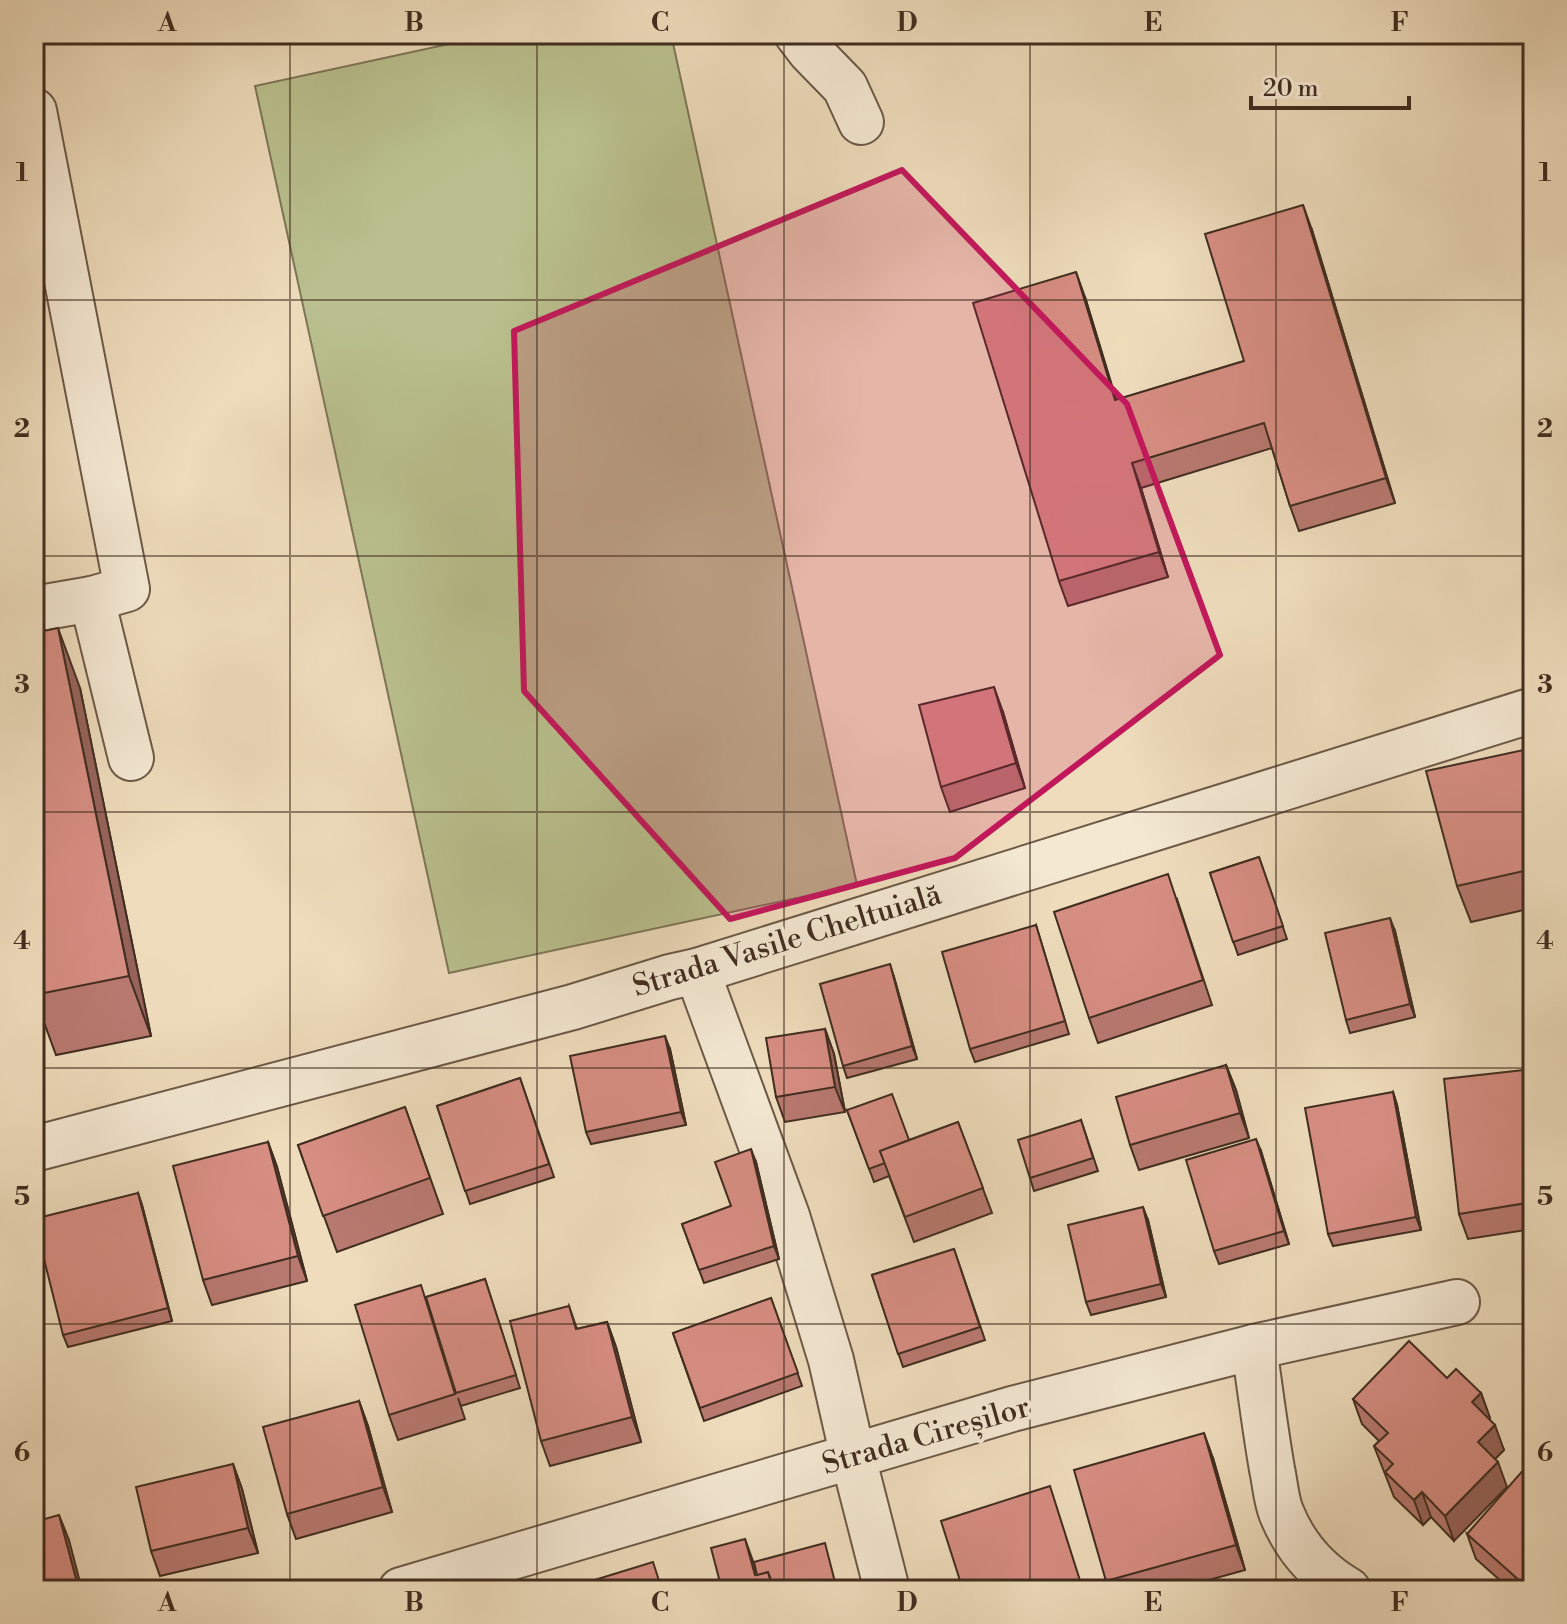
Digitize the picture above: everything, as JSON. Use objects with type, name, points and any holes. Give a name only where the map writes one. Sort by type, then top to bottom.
[{"type":"street","points":[[797,34],[845,87],[861,122]]},
{"type":"street","points":[[34,111],[127,589],[92,599],[34,609]]},
{"type":"street","points":[[92,599],[131,758]]},
{"type":"street","name":"Strada Vasile Cheltuială","points":[[34,1149],[573,1007],[697,971],[1533,710]]},
{"type":"street","points":[[697,971],[787,1216],[831,1360],[887,1590]]},
{"type":"street","name":"Strada Cireșilor","points":[[401,1590],[1012,1409],[1254,1347],[1457,1302]]},
{"type":"street","points":[[1254,1347],[1279,1509],[1310,1560],[1348,1590]]},
{"type":"highlighted area","points":[[902,170],[1127,404],[1220,655],[955,858],[730,919],[524,691],[514,331]]},
{"type":"green space","points":[[495,34],[671,34],[857,885],[449,973],[255,86]]},
{"type":"building","points":[[1303,205],[1386,478],[1290,506],[1264,423],[1132,463],[1159,552],[1059,581],[973,303],[1076,272],[1115,400],[1244,361],[1205,234]]},
{"type":"building","points":[[58,628],[129,976],[34,995],[34,633]]},
{"type":"building","points":[[994,687],[1016,763],[941,787],[919,705]]},
{"type":"building","points":[[1533,748],[1533,869],[1457,886],[1426,771]]},
{"type":"building","points":[[1259,857],[1283,926],[1233,942],[1210,873]]},
{"type":"building","points":[[1168,874],[1203,980],[1089,1018],[1054,912]]},
{"type":"building","points":[[1390,918],[1410,1004],[1346,1020],[1325,933]]},
{"type":"building","points":[[1036,925],[1065,1021],[970,1049],[942,952]]},
{"type":"building","points":[[890,964],[912,1046],[843,1066],[820,984]]},
{"type":"building","points":[[825,1029],[835,1087],[776,1097],[766,1038]]},
{"type":"building","points":[[665,1036],[681,1112],[586,1132],[570,1056]]},
{"type":"building","points":[[1226,1065],[1240,1113],[1130,1145],[1116,1097]]},
{"type":"building","points":[[1533,1069],[1533,1202],[1459,1214],[1444,1079]]},
{"type":"building","points":[[520,1078],[549,1164],[465,1191],[437,1106]]},
{"type":"building","points":[[1393,1092],[1416,1217],[1328,1234],[1305,1108]]},
{"type":"building","points":[[892,1094],[909,1140],[880,1151],[885,1163],[869,1169],[847,1110]]},
{"type":"building","points":[[405,1107],[430,1178],[323,1216],[298,1145]]},
{"type":"building","points":[[1081,1120],[1093,1158],[1030,1178],[1018,1140]]},
{"type":"building","points":[[958,1122],[983,1188],[905,1217],[880,1151]]},
{"type":"building","points":[[1256,1139],[1284,1231],[1214,1251],[1186,1160]]},
{"type":"building","points":[[268,1142],[298,1256],[203,1280],[173,1166]]},
{"type":"building","points":[[751,1149],[774,1246],[699,1270],[682,1224],[731,1206],[715,1162]]},
{"type":"building","points":[[138,1193],[168,1308],[63,1335],[34,1219]]},
{"type":"building","points":[[1143,1207],[1161,1284],[1086,1302],[1068,1225]]},
{"type":"building","points":[[954,1249],[980,1327],[898,1354],[872,1275]]},
{"type":"building","points":[[485,1279],[516,1375],[456,1393],[426,1297]]},
{"type":"building","points":[[421,1285],[455,1394],[389,1415],[355,1305]]},
{"type":"building","points":[[771,1298],[798,1373],[700,1408],[673,1333]]},
{"type":"building","points":[[569,1306],[576,1329],[607,1322],[632,1417],[541,1441],[510,1321]]},
{"type":"building","points":[[1409,1341],[1447,1378],[1456,1369],[1481,1393],[1472,1402],[1495,1425],[1478,1442],[1498,1462],[1445,1516],[1422,1492],[1414,1500],[1385,1472],[1393,1464],[1374,1446],[1388,1433],[1353,1399]]},
{"type":"building","points":[[359,1401],[383,1487],[287,1514],[263,1427]]},
{"type":"building","points":[[1204,1433],[1236,1545],[1106,1581],[1074,1470]]},
{"type":"building","points":[[233,1464],[248,1528],[151,1551],[136,1487]]},
{"type":"building","points":[[1526,1467],[1533,1474],[1533,1590],[1467,1534]]},
{"type":"building","points":[[1050,1486],[1083,1590],[963,1590],[941,1521]]},
{"type":"building","points":[[59,1515],[79,1590],[34,1590],[34,1522]]},
{"type":"building","points":[[745,1539],[755,1575],[768,1572],[773,1590],[722,1590],[711,1548]]},
{"type":"building","points":[[825,1543],[837,1590],[775,1590],[768,1572],[757,1575],[754,1562]]},
{"type":"building","points":[[653,1562],[662,1590],[562,1590]]}]
